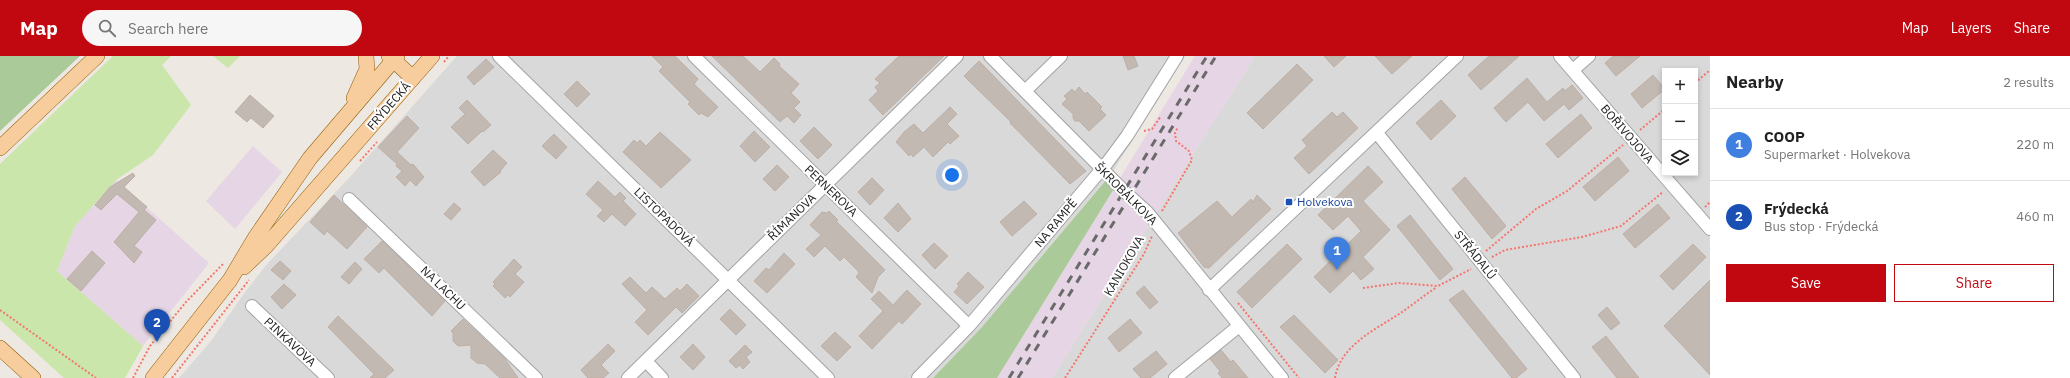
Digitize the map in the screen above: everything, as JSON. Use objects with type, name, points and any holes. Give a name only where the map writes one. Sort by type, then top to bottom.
[{"type":"main road","points":[[0,148],[97,56]]},
{"type":"main road","points":[[346,116],[367,69],[366,56]]},
{"type":"main road","name":"FRÝDECKÁ","points":[[230,280],[266,246],[432,56]]},
{"type":"main road","points":[[393,57],[413,78]]},
{"type":"main road","name":"FRÝDECKÁ","points":[[153,378],[230,280],[255,238],[310,158],[393,57]]},
{"type":"main road","points":[[0,348],[33,378]]},
{"type":"street","name":"LISTOPADOVÁ","points":[[499,56],[828,378]]},
{"type":"street","name":"PERNEROVA","points":[[694,56],[969,326]]},
{"type":"street","name":"ŘÍMANOVA","points":[[628,378],[957,56]]},
{"type":"street","name":"ŠKROBÁLKOVA","points":[[990,56],[1102,169],[1148,213],[1282,378]]},
{"type":"street","points":[[1025,91],[1061,56]]},
{"type":"street","name":"NA RAMPĚ","points":[[918,378],[969,326],[1102,169],[1128,136],[1177,56]]},
{"type":"street","points":[[1210,290],[1457,56]]},
{"type":"street","name":"BOŘIVOJOVA","points":[[1560,56],[1710,229]]},
{"type":"street","points":[[1573,70],[1589,56]]},
{"type":"street","name":"STŘÁDALŮ","points":[[1376,132],[1574,378]]},
{"type":"street","name":"NA LACHU","points":[[349,199],[536,378]]},
{"type":"street","name":"PINKAVOVA","points":[[252,306],[328,378]]},
{"type":"street","points":[[1175,378],[1239,326]]},
{"type":"street","points":[[646,361],[662,378]]},
{"type":"path","points":[[1698,80],[1710,70]]},
{"type":"path","points":[[1480,261],[1536,209],[1567,191],[1662,112]]},
{"type":"path","name":"KANIOKOVA","points":[[1065,378],[1144,254],[1166,202],[1192,160],[1189,151],[1176,141],[1175,133],[1178,127]]},
{"type":"path","points":[[1335,378],[1337,367],[1348,350],[1375,327],[1397,315],[1438,286],[1480,261],[1505,250],[1582,237],[1621,226],[1671,185]]},
{"type":"path","points":[[1362,288],[1399,283],[1438,286]]},
{"type":"path","points":[[0,310],[96,378]]},
{"type":"shaded area","points":[[457,56],[1185,56],[1114,170],[982,327],[933,378],[179,378],[211,341],[245,292],[267,264],[348,179]]},
{"type":"shaded area","points":[[1195,56],[1255,56],[1052,378],[997,378]]},
{"type":"shaded area","points":[[1255,56],[1710,56],[1710,378],[1052,378]]},
{"type":"shaded area","points":[[253,146],[282,172],[235,229],[206,201]]},
{"type":"shaded area","points":[[116,180],[209,263],[143,346],[57,271],[75,226]]},
{"type":"green space","points":[[0,56],[80,56],[0,131]]},
{"type":"green space","points":[[113,56],[171,56],[162,65],[191,105],[153,155],[116,180],[75,226],[57,271],[143,346],[125,378],[64,378],[0,320],[0,164]]},
{"type":"green space","points":[[213,56],[240,56],[228,68]]},
{"type":"green space","points":[[1106,180],[1115,187],[997,378],[933,378],[982,327]]},
{"type":"building","points":[[652,56],[675,56],[698,79],[694,84],[718,107],[708,117],[701,113],[699,115],[688,104],[690,102],[659,71],[663,67]]},
{"type":"building","points":[[712,56],[743,56],[760,72],[774,58],[780,64],[779,66],[799,84],[791,93],[800,102],[794,108],[801,115],[794,123],[787,116],[780,122]]},
{"type":"building","points":[[899,56],[944,56],[883,115],[869,100],[878,91],[875,87],[880,83],[875,79]]},
{"type":"building","points":[[1123,56],[1134,56],[1138,66],[1128,70]]},
{"type":"building","points":[[1324,56],[1346,56],[1334,67]]},
{"type":"building","points":[[1375,56],[1412,56],[1392,74]]},
{"type":"building","points":[[1489,56],[1519,56],[1481,90],[1468,75]]},
{"type":"building","points":[[1613,56],[1640,56],[1616,76],[1605,63]]},
{"type":"building","points":[[486,59],[494,67],[474,85],[467,77]]},
{"type":"building","points":[[979,61],[1086,171],[1070,184],[1010,123],[1011,122],[964,76]]},
{"type":"building","points":[[1297,64],[1313,80],[1263,129],[1247,113]]},
{"type":"building","points":[[1653,75],[1662,86],[1662,91],[1642,108],[1631,94]]},
{"type":"building","points":[[1527,78],[1547,102],[1563,88],[1565,91],[1572,85],[1583,98],[1569,110],[1564,104],[1544,121],[1528,102],[1506,122],[1494,108]]},
{"type":"building","points":[[577,81],[590,94],[577,107],[564,94]]},
{"type":"building","points":[[1079,87],[1085,94],[1087,92],[1102,107],[1100,109],[1106,115],[1089,131],[1079,121],[1075,121],[1073,114],[1062,104],[1067,99],[1064,96],[1072,89],[1075,92]]},
{"type":"building","points":[[250,95],[274,116],[263,128],[251,118],[247,122],[235,112]]},
{"type":"building","points":[[467,100],[491,125],[468,144],[451,127],[465,114],[459,108]]},
{"type":"building","points":[[1441,100],[1456,116],[1431,140],[1416,123]]},
{"type":"building","points":[[950,107],[957,114],[947,124],[959,136],[950,144],[948,142],[933,157],[924,147],[913,157],[911,154],[909,156],[896,142],[904,132],[914,124],[923,133]]},
{"type":"building","points":[[1332,112],[1337,117],[1343,112],[1358,128],[1309,174],[1294,158],[1307,146],[1302,140]]},
{"type":"building","points":[[1581,114],[1592,128],[1558,158],[1546,144]]},
{"type":"building","points":[[407,116],[419,128],[397,152],[411,165],[413,164],[424,177],[416,186],[410,180],[405,186],[396,177],[402,171],[396,166],[397,164],[378,147]]},
{"type":"building","points":[[814,127],[832,145],[818,159],[800,141]]},
{"type":"building","points":[[754,131],[770,147],[755,162],[740,146]]},
{"type":"building","points":[[660,132],[691,160],[661,188],[623,152],[634,140],[637,143],[640,140],[646,146]]},
{"type":"building","points":[[554,134],[567,147],[556,159],[542,146]]},
{"type":"building","points":[[493,150],[507,163],[500,171],[501,172],[484,186],[471,172]]},
{"type":"building","points":[[1618,157],[1629,171],[1595,201],[1583,187]]},
{"type":"building","points":[[777,165],[789,177],[775,191],[763,179]]},
{"type":"building","points":[[1368,166],[1383,182],[1363,201],[1390,230],[1363,257],[1374,269],[1361,280],[1353,271],[1330,293],[1314,277],[1361,231],[1348,216],[1333,230],[1318,215]]},
{"type":"building","points":[[133,173],[135,176],[124,187],[147,207],[144,210],[156,220],[134,246],[142,252],[134,263],[114,242],[139,212],[117,194],[101,210],[95,205],[110,187]]},
{"type":"building","points":[[1465,177],[1506,226],[1492,239],[1452,189]]},
{"type":"building","points":[[872,178],[884,190],[870,205],[858,192]]},
{"type":"building","points":[[598,181],[615,197],[620,192],[626,198],[623,201],[636,214],[625,226],[612,214],[604,222],[597,216],[603,210],[586,194]]},
{"type":"building","points":[[334,195],[367,227],[347,249],[327,231],[324,235],[310,222]]},
{"type":"building","points":[[1257,195],[1271,209],[1209,268],[1204,267],[1178,233],[1217,201],[1232,217],[1251,199],[1253,202]]},
{"type":"building","points":[[1024,201],[1037,214],[1012,236],[1000,222]]},
{"type":"building","points":[[454,203],[461,209],[451,220],[444,214]]},
{"type":"building","points":[[898,203],[911,219],[898,232],[884,218]]},
{"type":"building","points":[[1658,204],[1670,218],[1635,248],[1623,234]]},
{"type":"building","points":[[829,211],[838,220],[836,221],[885,270],[878,277],[872,293],[856,277],[859,273],[858,271],[844,257],[840,261],[825,246],[814,257],[806,249],[821,235],[810,225],[822,212],[827,213]]},
{"type":"building","points":[[1410,215],[1453,269],[1440,280],[1397,226]]},
{"type":"building","points":[[382,241],[445,301],[432,316],[384,268],[379,273],[364,259]]},
{"type":"building","points":[[934,243],[948,256],[935,269],[922,255]]},
{"type":"building","points":[[1287,244],[1302,259],[1252,308],[1237,292]]},
{"type":"building","points":[[1693,244],[1706,257],[1673,290],[1660,276]]},
{"type":"building","points":[[92,251],[105,263],[81,291],[67,279]]},
{"type":"building","points":[[784,253],[795,264],[767,293],[754,281],[766,268],[769,270]]},
{"type":"building","points":[[514,259],[522,267],[515,274],[524,282],[510,297],[508,295],[505,298],[493,286],[495,284],[493,282]]},
{"type":"building","points":[[280,261],[291,271],[283,280],[271,270]]},
{"type":"building","points":[[355,262],[362,269],[349,284],[341,277]]},
{"type":"building","points":[[968,272],[984,287],[967,304],[954,292],[959,286],[957,284]]},
{"type":"building","points":[[630,277],[646,293],[652,287],[665,299],[677,288],[680,291],[687,284],[699,296],[682,313],[676,307],[648,335],[635,322],[647,310],[622,284]]},
{"type":"building","points":[[1710,280],[1710,375],[1664,326]]},
{"type":"building","points":[[284,284],[296,295],[282,309],[271,297]]},
{"type":"building","points":[[1144,286],[1158,302],[1150,309],[1136,293]]},
{"type":"building","points":[[907,290],[921,304],[902,324],[899,321],[872,349],[859,336],[883,311],[871,299],[879,291],[893,305]]},
{"type":"building","points":[[1463,290],[1527,369],[1516,378],[1512,378],[1449,300]]},
{"type":"building","points":[[1607,307],[1620,323],[1611,330],[1598,315]]},
{"type":"building","points":[[730,309],[746,325],[736,335],[720,319]]},
{"type":"building","points":[[1294,315],[1338,360],[1325,373],[1280,327]]},
{"type":"building","points":[[338,316],[394,370],[385,378],[370,378],[374,374],[328,327]]},
{"type":"building","points":[[463,319],[505,359],[518,378],[500,378],[485,364],[477,363],[471,358],[471,345],[458,346],[453,341],[453,333],[451,331]]},
{"type":"building","points":[[1130,319],[1142,333],[1119,352],[1108,338]]},
{"type":"building","points":[[835,332],[851,347],[837,361],[821,346]]},
{"type":"building","points":[[1606,336],[1639,378],[1617,378],[1592,347]]},
{"type":"building","points":[[608,344],[615,351],[601,365],[609,373],[603,378],[588,378],[581,370]]},
{"type":"building","points":[[693,344],[705,357],[693,370],[680,357]]},
{"type":"building","points":[[745,345],[752,352],[746,357],[750,362],[743,369],[740,365],[736,368],[729,361]]},
{"type":"building","points":[[1221,350],[1231,362],[1233,360],[1248,378],[1222,378],[1218,373],[1220,371],[1210,359]]},
{"type":"building","points":[[1156,351],[1167,364],[1150,378],[1141,378],[1133,369]]},
{"type":"railway","points":[[1009,378],[1207,56]]},
{"type":"railway","points":[[1018,378],[1216,56]]},
{"type":"place","name":"Holvekova","points":[[1289,202]]},
{"type":"place","name":"COOP","points":[[1337,270]]},
{"type":"place","name":"Frýdecká","points":[[157,342]]}]
